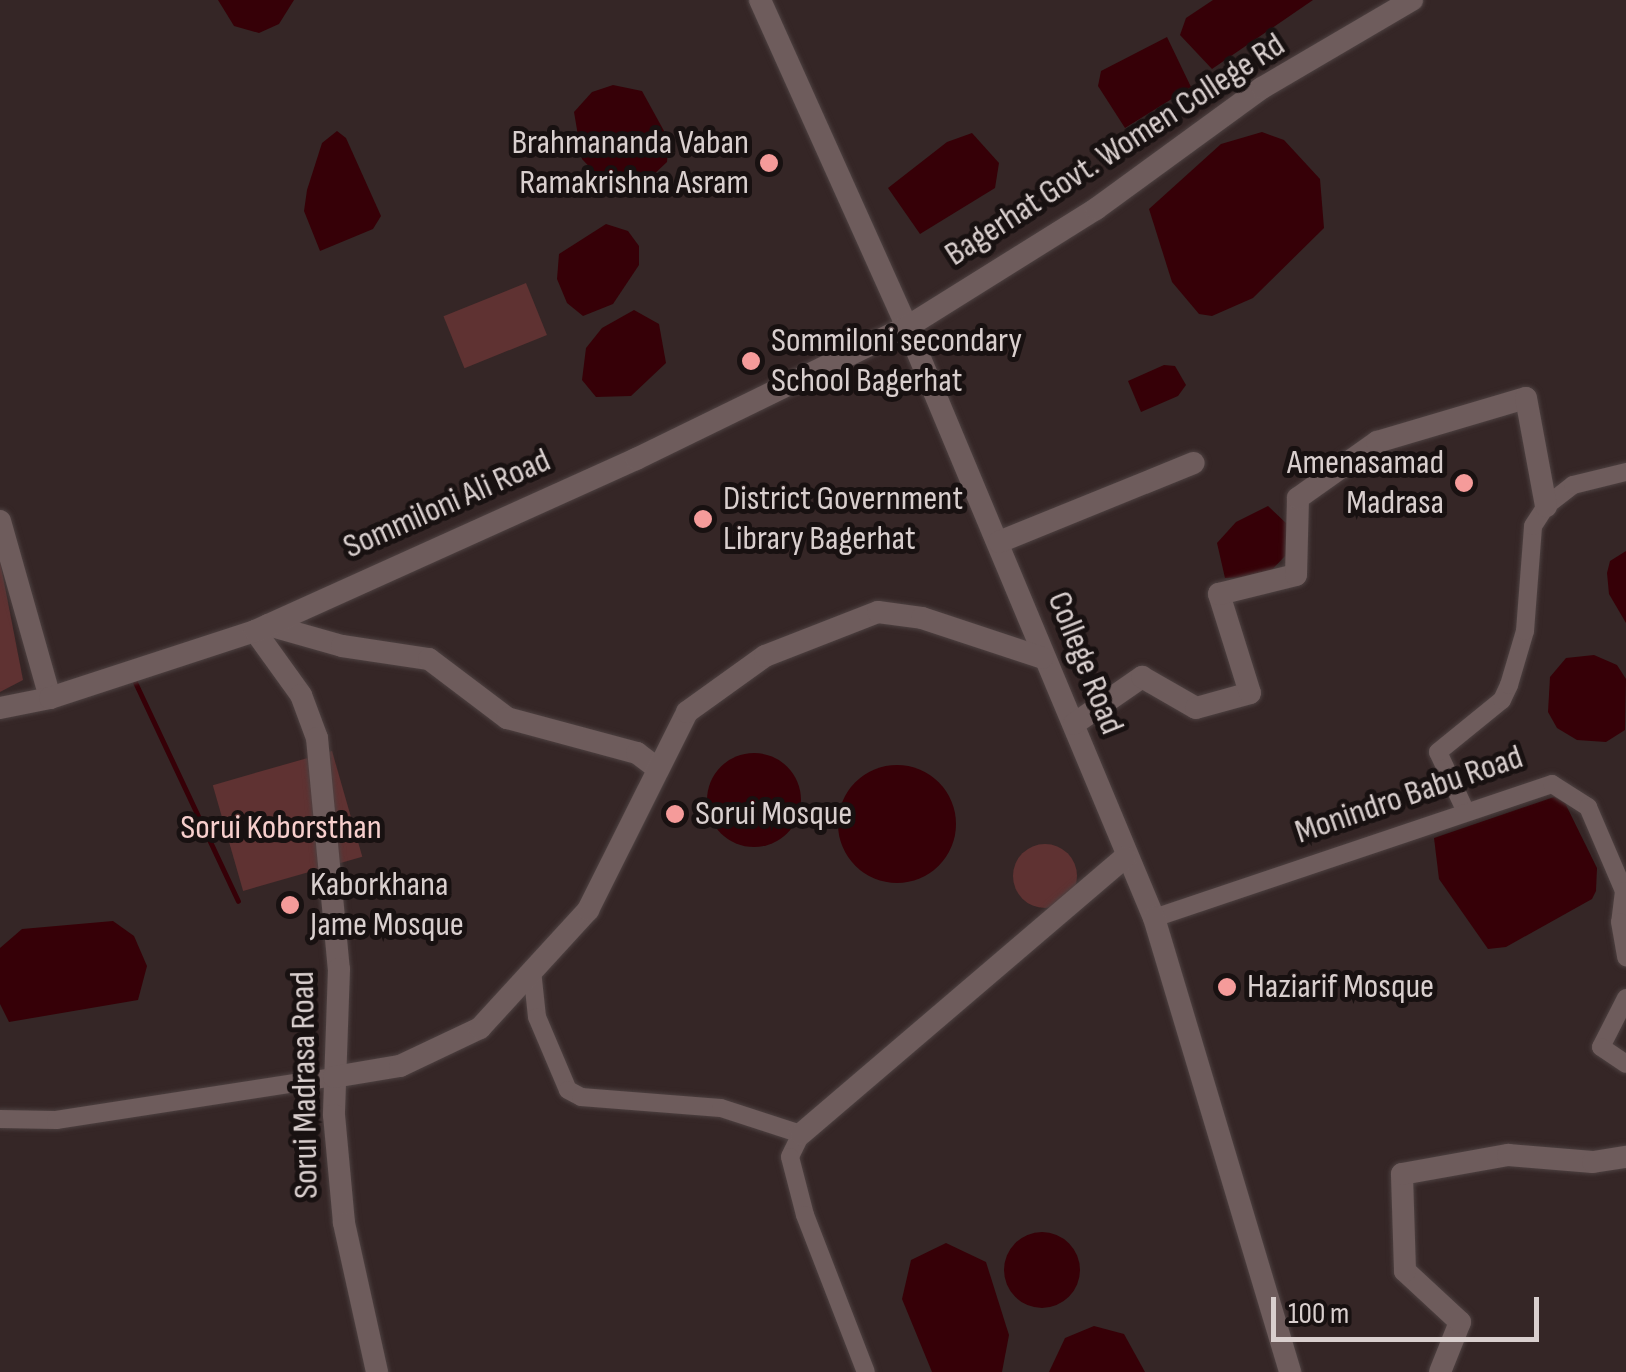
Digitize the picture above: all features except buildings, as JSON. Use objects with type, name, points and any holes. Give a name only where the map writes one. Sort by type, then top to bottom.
[{"type":"street","name":"College Road","points":[[760,0],[907,327],[1154,918],[1290,1372]]},
{"type":"street","name":"Bagerhat Govt. Women College Rd","points":[[907,327],[1096,209],[1262,88],[1412,0]]},
{"type":"street","name":"Sommiloni Ali Road","points":[[0,708],[50,698],[261,628],[636,460],[907,327]]},
{"type":"street","points":[[1074,724],[1142,677],[1196,708],[1250,693],[1220,594],[1296,576],[1298,498],[1377,442],[1526,398],[1546,506],[1526,561],[1525,631],[1502,700],[1438,752],[1466,812]]},
{"type":"street","points":[[999,542],[1194,463]]},
{"type":"street","points":[[1546,506],[1573,485],[1626,472]]},
{"type":"street","points":[[0,522],[50,698]]},
{"type":"street","points":[[0,1119],[56,1120],[334,1077],[443,1051],[480,1028],[588,910],[687,712],[765,656],[878,612],[922,618],[1043,658]]},
{"type":"street","points":[[261,628],[342,646],[428,658],[506,718],[637,753],[658,769]]},
{"type":"street","name":"Sorui Madrasa Road","points":[[261,628],[301,694],[317,738],[338,970],[334,1077],[344,1223],[377,1372]]},
{"type":"street","name":"Monindro Babu Road","points":[[1154,918],[1552,784],[1588,807],[1624,891],[1620,922],[1626,956]]},
{"type":"street","points":[[866,1372],[805,1215],[790,1156],[801,1134],[1125,856]]},
{"type":"street","points":[[532,970],[538,1018],[568,1090],[581,1097],[721,1108],[801,1134]]},
{"type":"street","points":[[1626,998],[1601,1047],[1626,1064]]},
{"type":"street","points":[[1440,1372],[1460,1322],[1405,1271],[1402,1174],[1508,1156],[1593,1162],[1626,1157]]},
{"type":"green space","points":[[526,283],[547,335],[464,368],[443,316]]},
{"type":"green space","points":[[0,561],[23,680],[0,692]]},
{"type":"green space","name":"Sorui Koborsthan","points":[[332,751],[362,857],[243,891],[213,785]]},
{"type":"green space","points":[[1045,844],[1068,853],[1077,876],[1068,899],[1045,908],[1022,899],[1013,876],[1022,853]]},
{"type":"shaded area","points":[[218,0],[294,0],[279,24],[259,33],[234,26]]},
{"type":"shaded area","points":[[1213,0],[1313,0],[1212,69],[1180,35],[1186,18]]},
{"type":"shaded area","points":[[1167,37],[1191,87],[1125,128],[1098,86],[1101,71]]},
{"type":"shaded area","points":[[613,85],[642,91],[669,140],[667,162],[649,179],[621,185],[598,176],[582,159],[574,112],[592,92]]},
{"type":"shaded area","points":[[337,131],[346,138],[381,216],[373,229],[320,251],[304,211],[322,143]]},
{"type":"shaded area","points":[[1262,132],[1284,140],[1320,179],[1324,228],[1253,298],[1212,316],[1199,314],[1172,282],[1149,209],[1221,144]]},
{"type":"shaded area","points":[[972,133],[999,163],[995,188],[920,234],[888,188],[947,142]]},
{"type":"shaded area","points":[[606,224],[628,231],[639,246],[639,265],[613,304],[583,316],[567,303],[557,279],[559,254]]},
{"type":"shaded area","points":[[634,310],[659,324],[666,363],[631,396],[596,397],[582,380],[586,348],[602,328]]},
{"type":"shaded area","points":[[1164,365],[1175,366],[1186,385],[1178,396],[1141,412],[1128,381]]},
{"type":"shaded area","points":[[1268,506],[1287,524],[1287,554],[1266,576],[1225,578],[1217,543],[1236,522]]},
{"type":"shaded area","points":[[1626,551],[1626,623],[1609,594],[1607,573],[1610,561]]},
{"type":"shaded area","points":[[1594,655],[1617,665],[1626,679],[1625,730],[1606,742],[1577,740],[1557,728],[1548,712],[1550,677],[1566,658]]},
{"type":"shaded area","points":[[754,753],[772,757],[787,767],[797,782],[801,800],[797,818],[787,833],[772,843],[754,847],[736,843],[721,833],[711,818],[707,800],[711,782],[721,767],[736,757]]},
{"type":"shaded area","points":[[897,765],[920,770],[939,782],[951,801],[956,824],[951,847],[939,866],[920,878],[897,883],[874,878],[855,866],[843,847],[838,824],[843,801],[855,782],[874,770]]},
{"type":"shaded area","points":[[1554,797],[1565,803],[1597,868],[1596,891],[1592,899],[1506,947],[1488,949],[1439,879],[1434,838]]},
{"type":"shaded area","points":[[113,921],[134,936],[147,966],[138,1000],[9,1022],[0,1004],[0,948],[22,929]]},
{"type":"shaded area","points":[[1042,1232],[1069,1243],[1080,1270],[1069,1297],[1042,1308],[1015,1297],[1004,1270],[1015,1243]]},
{"type":"shaded area","points":[[946,1243],[986,1262],[1009,1335],[1002,1372],[932,1372],[902,1299],[911,1260]]},
{"type":"shaded area","points":[[1094,1326],[1124,1334],[1145,1372],[1049,1372],[1065,1338]]},
{"type":"waterway","points":[[134,680],[238,901]]},
{"type":"place","name":"Brahmananda Vaban Ramakrishna Asram","points":[[769,163]]},
{"type":"place","name":"Sommiloni secondary School Bagerhat","points":[[751,361]]},
{"type":"place","name":"Amenasamad Madrasa","points":[[1464,483]]},
{"type":"place","name":"District Government Library Bagerhat","points":[[703,519]]},
{"type":"place","name":"Sorui Mosque","points":[[675,814]]},
{"type":"place","name":"Kaborkhana Jame Mosque","points":[[290,905]]},
{"type":"place","name":"Haziarif Mosque","points":[[1227,987]]}]
